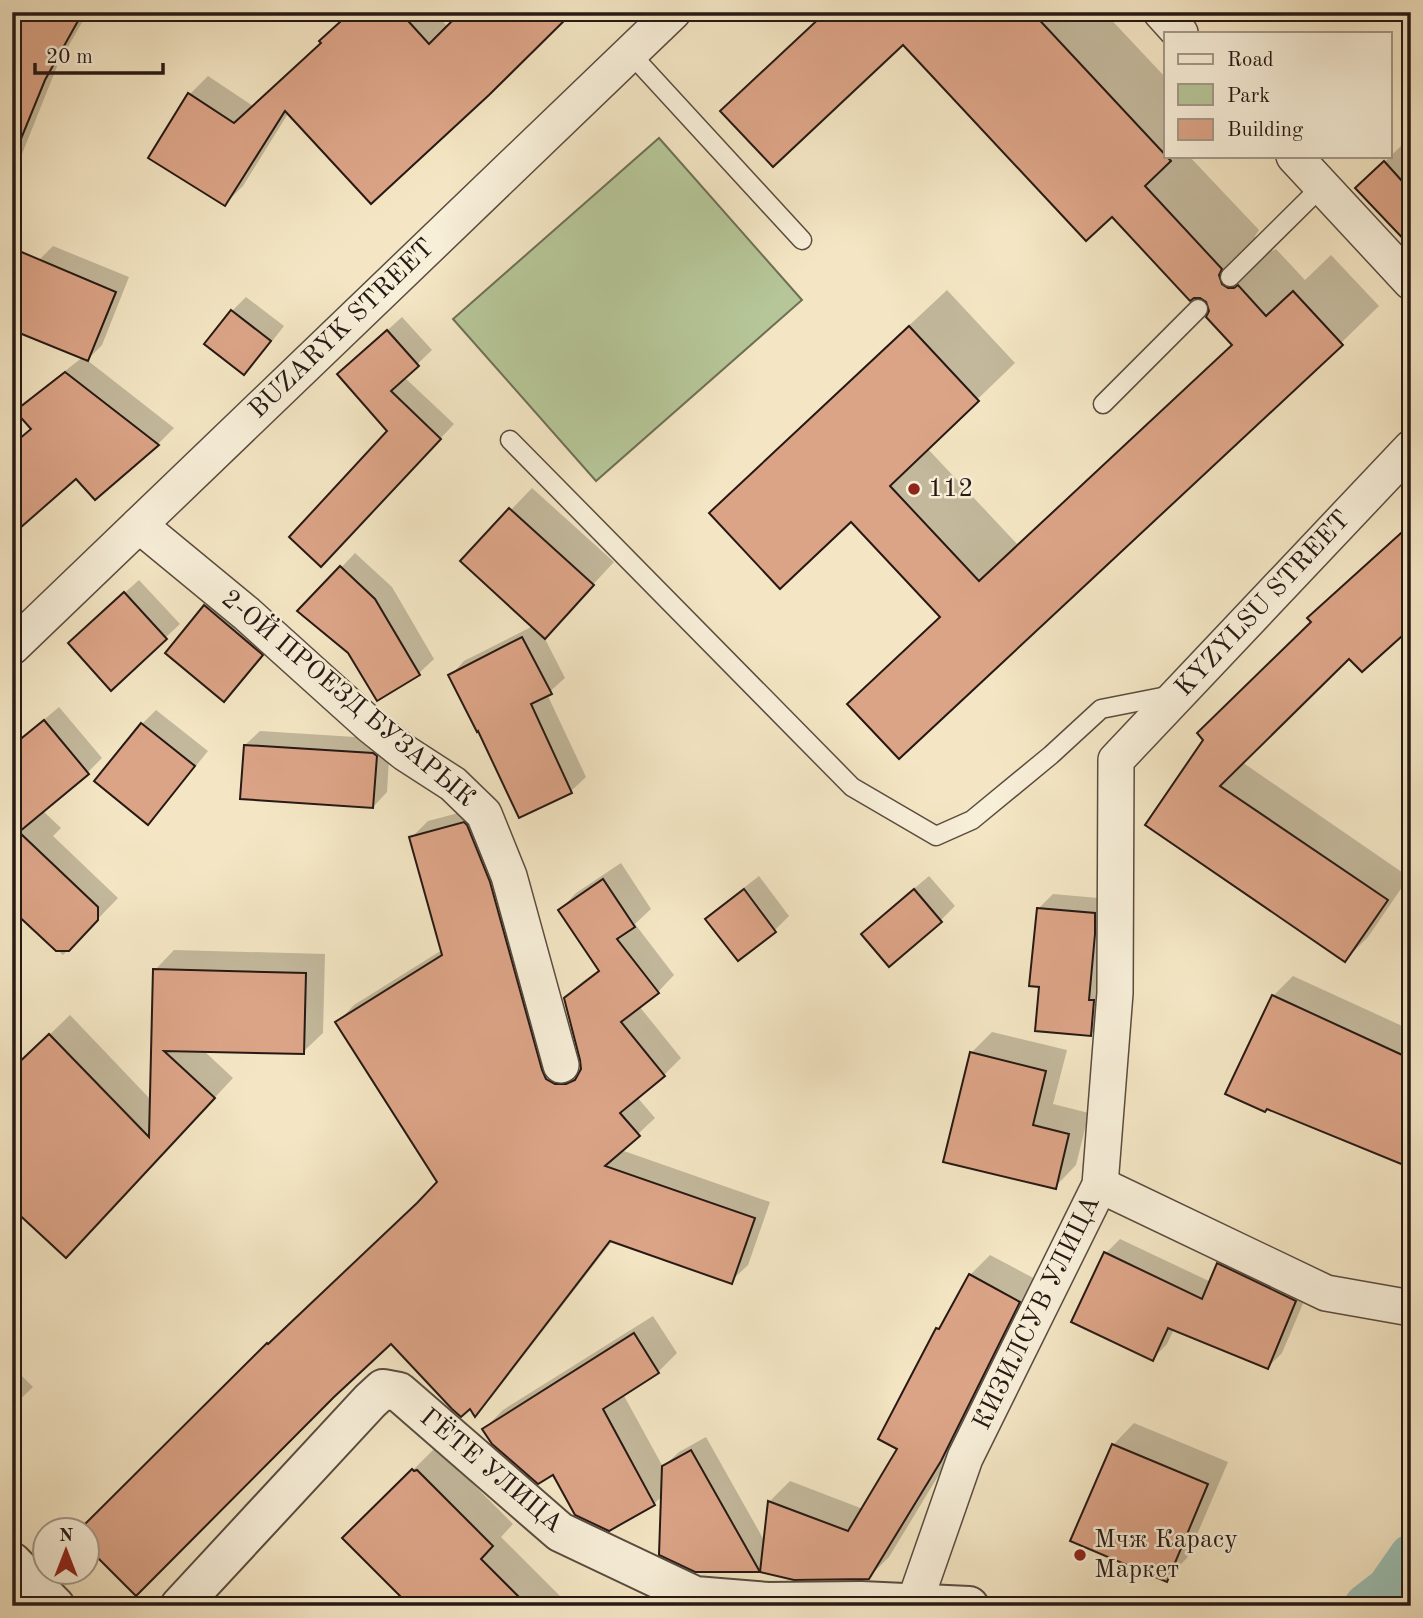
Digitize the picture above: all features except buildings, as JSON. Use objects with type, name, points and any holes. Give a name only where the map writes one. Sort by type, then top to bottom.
[{"type":"street","name":"BUZARYK STREET","points":[[12,647],[673,12]]},
{"type":"street","points":[[1161,12],[1179,32]]},
{"type":"street","points":[[1296,158],[1411,282]]},
{"type":"street","name":"KYZYLSU STREET","points":[[1179,694],[1411,448]]},
{"type":"street","name":"2-ОЙ ПРОЕЗД БУЗАРЫК","points":[[139,524],[247,614],[370,725],[405,753],[453,784],[484,814],[509,876],[561,1065]]},
{"type":"street","name":"КИЗИЛСУВ УЛИЦА","points":[[914,1604],[965,1458],[1100,1185],[1115,993],[1116,760],[1179,694]]},
{"type":"street","points":[[1100,1185],[1326,1293],[1411,1307]]},
{"type":"street","name":"ГЁТЕ УЛИЦА","points":[[180,1606],[383,1389],[399,1392],[560,1532],[695,1597],[768,1602],[861,1601],[969,1606]]},
{"type":"street","points":[[12,1562],[55,1606]]},
{"type":"lane","points":[[630,53],[802,240]]},
{"type":"lane","points":[[1230,277],[1322,186]]},
{"type":"lane","points":[[1103,404],[1198,309]]},
{"type":"lane","points":[[510,440],[852,787],[936,836],[972,820],[1051,755],[1101,709],[1179,694]]},
{"type":"green space","points":[[659,138],[802,300],[596,481],[453,319]]},
{"type":"waterway","points":[[1366,1606],[1388,1589],[1411,1556]]},
{"type":"place","name":"112","points":[[914,489]]},
{"type":"place","name":"Мчж Карасу Маркет","points":[[1080,1555]]}]
